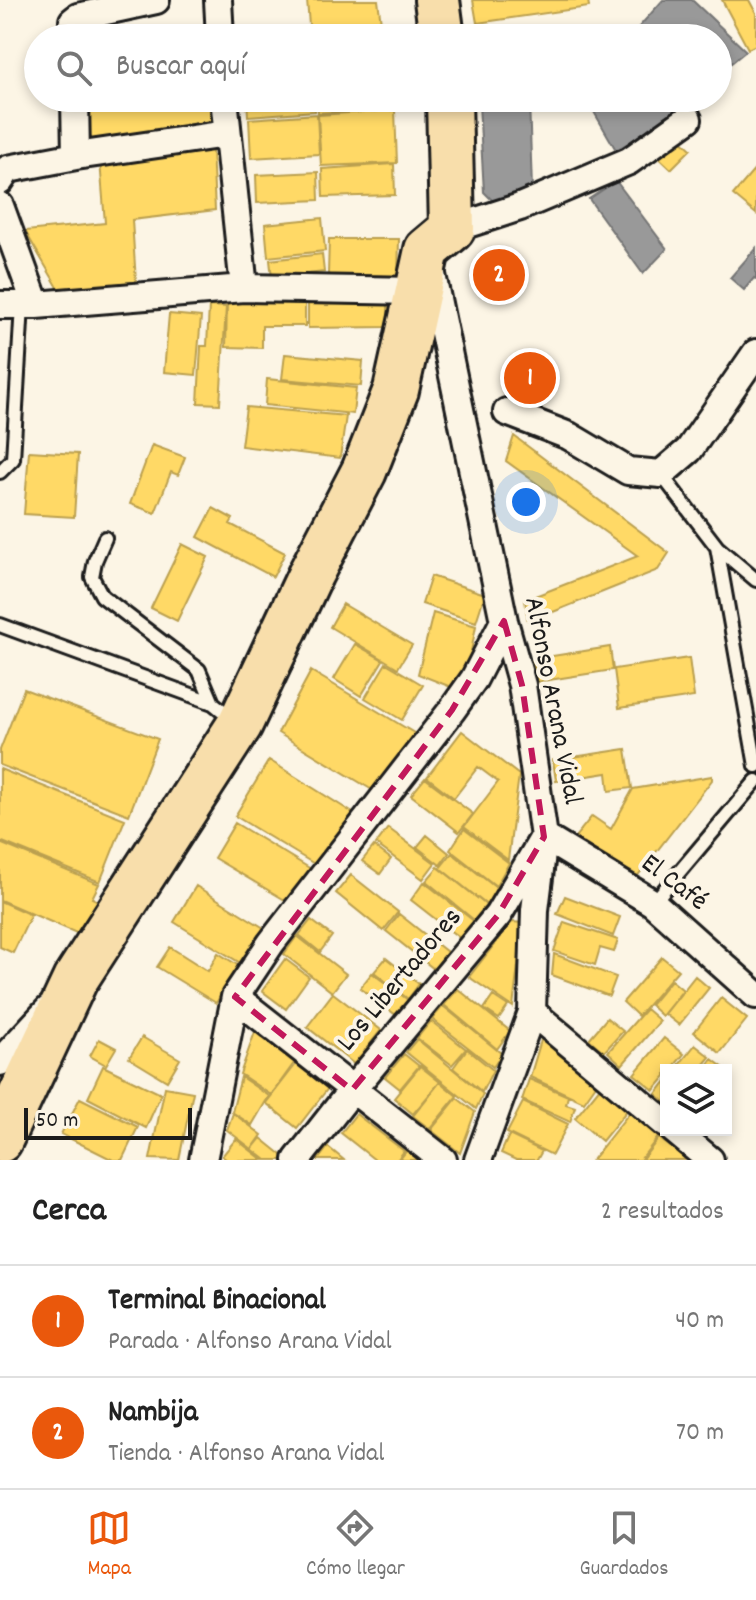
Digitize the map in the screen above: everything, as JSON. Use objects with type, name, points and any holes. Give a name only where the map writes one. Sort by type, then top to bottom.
[{"type":"highway","points":[[437,0],[440,24]]},
{"type":"highway","points":[[0,1140],[75,980],[311,573],[364,471],[396,390],[433,257],[448,112]]},
{"type":"street","points":[[78,24],[86,14],[156,0]]},
{"type":"street","points":[[218,0],[219,24]]},
{"type":"street","points":[[75,112],[76,156]]},
{"type":"street","points":[[225,112],[244,288]]},
{"type":"street","points":[[0,206],[19,305],[244,288],[433,257],[520,207],[629,161],[688,119]]},
{"type":"street","points":[[0,181],[8,169],[226,134]]},
{"type":"street","name":"Alfonso Arana Vidal","points":[[433,257],[504,621],[522,685],[544,837],[535,910],[532,1012],[478,1160]]},
{"type":"street","points":[[507,412],[569,436],[628,471],[661,474],[689,450],[756,353]]},
{"type":"street","points":[[203,1160],[235,997],[271,943],[452,710],[474,679],[504,621]]},
{"type":"street","name":"El Café","points":[[544,837],[653,903],[756,995]]},
{"type":"street","name":"Los Libertadores","points":[[297,1160],[498,915],[544,837]]},
{"type":"street","points":[[0,1062],[75,980]]},
{"type":"street","points":[[235,997],[443,1160]]},
{"type":"street","points":[[532,1012],[660,1119]]},
{"type":"street","points":[[681,1136],[710,1160]]},
{"type":"lane","points":[[0,472],[13,459],[19,305]]},
{"type":"lane","points":[[661,474],[717,547],[756,580]]},
{"type":"lane","points":[[105,538],[92,577],[102,596],[199,670],[227,714]]},
{"type":"lane","points":[[717,547],[756,766]]},
{"type":"lane","points":[[0,625],[227,714]]},
{"type":"lane","points":[[653,903],[756,781]]},
{"type":"highlighted area","points":[[504,621],[522,685],[544,837],[498,915],[352,1090],[235,997],[452,710]]},
{"type":"building: Viviendas","points":[[307,0],[378,0],[381,24],[309,24]]},
{"type":"building: Viviendas","points":[[473,0],[588,0],[589,7],[477,23]]},
{"type":"building: Viviendas","points":[[722,0],[749,0],[756,13],[756,45],[748,49]]},
{"type":"building: Viviendas","points":[[81,112],[212,112],[214,129],[84,143]]},
{"type":"building: Viviendas","points":[[248,112],[302,112],[248,116]]},
{"type":"building: Viviendas","points":[[395,112],[397,163],[321,166],[318,115]]},
{"type":"building: Viviendas","points":[[317,114],[319,154],[251,158],[249,119]]},
{"type":"building: Viviendas","points":[[673,132],[691,149],[671,169],[654,153]]},
{"type":"building: Viviendas","points":[[212,149],[215,210],[132,220],[136,282],[60,291],[25,231],[105,223],[100,161]]},
{"type":"building: Viviendas","points":[[394,164],[395,195],[323,197],[322,169]]},
{"type":"building: Viviendas","points":[[756,168],[756,214],[733,195]]},
{"type":"building: Viviendas","points":[[318,172],[319,200],[257,203],[256,175]]},
{"type":"building: Viviendas","points":[[322,218],[325,251],[268,257],[265,224]]},
{"type":"building: Viviendas","points":[[329,239],[399,239],[398,276],[328,275]]},
{"type":"building: Viviendas","points":[[322,254],[324,272],[272,278],[270,260]]},
{"type":"building: Viviendas","points":[[388,301],[388,327],[308,328],[308,302]]},
{"type":"building: Viviendas","points":[[227,303],[305,303],[305,326],[262,326],[262,348],[226,347]]},
{"type":"building: Viviendas","points":[[209,306],[226,307],[220,404],[198,403],[201,346],[207,346]]},
{"type":"building: Viviendas","points":[[169,314],[201,317],[196,375],[164,372]]},
{"type":"building: Viviendas","points":[[285,354],[363,361],[361,386],[282,379]]},
{"type":"building: Viviendas","points":[[267,379],[356,388],[353,414],[265,405]]},
{"type":"building: Viviendas","points":[[246,407],[346,416],[340,458],[241,446]]},
{"type":"building: Viviendas","points":[[514,436],[669,553],[658,570],[528,622],[525,600],[638,556],[506,461]]},
{"type":"building: Viviendas","points":[[152,445],[185,457],[178,475],[171,472],[155,513],[130,504]]},
{"type":"building: Viviendas","points":[[29,451],[78,454],[74,517],[24,514]]},
{"type":"building: Viviendas","points":[[213,508],[233,519],[230,524],[285,553],[273,577],[198,537]]},
{"type":"building: Viviendas","points":[[182,544],[208,557],[177,621],[151,608]]},
{"type":"building: Viviendas","points":[[431,576],[485,594],[476,622],[422,604]]},
{"type":"building: Viviendas","points":[[343,604],[412,645],[398,668],[330,627]]},
{"type":"building: Viviendas","points":[[433,613],[476,626],[468,667],[451,687],[418,674]]},
{"type":"building: Viviendas","points":[[355,644],[383,660],[361,696],[334,679]]},
{"type":"building: Viviendas","points":[[610,647],[613,670],[536,682],[533,659]]},
{"type":"building: Viviendas","points":[[689,658],[694,697],[619,708],[614,669]]},
{"type":"building: Viviendas","points":[[386,663],[423,685],[402,720],[365,698]]},
{"type":"building: Viviendas","points":[[311,671],[419,736],[374,791],[278,733]]},
{"type":"building: Viviendas","points":[[24,689],[158,739],[129,815],[0,765],[0,750]]},
{"type":"building: Viviendas","points":[[462,731],[519,775],[508,860],[464,827],[498,782],[478,767],[454,798],[427,777]]},
{"type":"building: Viviendas","points":[[626,749],[632,788],[609,791],[607,773],[556,781],[553,760]]},
{"type":"building: Viviendas","points":[[269,760],[356,815],[321,868],[235,816]]},
{"type":"building: Viviendas","points":[[0,769],[125,819],[100,882],[0,841]]},
{"type":"building: Viviendas","points":[[712,776],[632,883],[575,837],[592,816],[611,829],[633,789]]},
{"type":"building: Viviendas","points":[[425,778],[473,814],[459,832],[411,795]]},
{"type":"building: Viviendas","points":[[235,823],[316,872],[295,906],[214,858]]},
{"type":"building: Viviendas","points":[[388,828],[435,863],[423,879],[376,844]]},
{"type":"building: Viviendas","points":[[464,829],[509,863],[496,886],[450,850]]},
{"type":"building: Viviendas","points":[[427,835],[449,853],[440,865],[417,847]]},
{"type":"building: Viviendas","points":[[0,843],[99,884],[92,898],[103,903],[88,938],[0,900]]},
{"type":"building: Viviendas","points":[[374,846],[391,859],[380,874],[362,861]]},
{"type":"building: Viviendas","points":[[452,853],[500,891],[488,906],[440,868]]},
{"type":"building: Viviendas","points":[[438,867],[486,905],[474,920],[426,881]]},
{"type":"building: Viviendas","points":[[351,875],[398,912],[383,931],[336,893]]},
{"type":"building: Viviendas","points":[[424,882],[475,922],[461,939],[411,900]]},
{"type":"building: Viviendas","points":[[196,886],[264,928],[242,964],[174,922]]},
{"type":"building: Viviendas","points":[[565,896],[620,917],[613,936],[557,914]]},
{"type":"building: Viviendas","points":[[0,901],[31,915],[13,953],[0,947]]},
{"type":"building: Viviendas","points":[[399,914],[447,952],[434,969],[386,931]]},
{"type":"building: Viviendas","points":[[311,920],[332,936],[320,952],[299,935]]},
{"type":"building: Viviendas","points":[[512,922],[523,923],[513,1007],[469,977]]},
{"type":"building: Viviendas","points":[[564,922],[618,940],[614,952],[600,948],[595,965],[554,951]]},
{"type":"building: Viviendas","points":[[297,936],[346,974],[332,992],[284,954]]},
{"type":"building: Viviendas","points":[[170,947],[208,971],[218,953],[239,966],[216,1003],[157,967]]},
{"type":"building: Viviendas","points":[[554,954],[616,977],[609,996],[552,975]]},
{"type":"building: Viviendas","points":[[662,957],[678,970],[638,1016],[623,1002]]},
{"type":"building: Viviendas","points":[[386,958],[419,984],[408,999],[374,972]]},
{"type":"building: Viviendas","points":[[285,959],[309,977],[286,1009],[262,991]]},
{"type":"building: Viviendas","points":[[372,973],[408,1000],[396,1015],[360,988]]},
{"type":"building: Viviendas","points":[[695,976],[709,988],[679,1025],[665,1014]]},
{"type":"building: Viviendas","points":[[671,980],[683,990],[662,1016],[650,1005]]},
{"type":"building: Viviendas","points":[[458,989],[510,1031],[497,1049],[444,1005]]},
{"type":"building: Viviendas","points":[[333,993],[381,1030],[354,1064],[307,1027]]},
{"type":"building: Viviendas","points":[[493,996],[508,1006],[499,1019],[484,1009]]},
{"type":"building: Viviendas","points":[[721,998],[747,1019],[720,1053],[694,1032]]},
{"type":"building: Viviendas","points":[[443,1006],[502,1054],[493,1067],[432,1019]]},
{"type":"building: Viviendas","points":[[646,1009],[660,1021],[622,1065],[608,1052]]},
{"type":"building: Viviendas","points":[[607,1018],[623,1031],[604,1052],[589,1039]]},
{"type":"building: Viviendas","points":[[431,1021],[466,1049],[452,1065],[417,1038]]},
{"type":"building: Viviendas","points":[[255,1032],[260,1032],[297,1059],[271,1095],[240,1074]]},
{"type":"building: Viviendas","points":[[142,1037],[180,1059],[167,1081],[129,1058]]},
{"type":"building: Viviendas","points":[[542,1037],[598,1082],[584,1102],[530,1077]]},
{"type":"building: Viviendas","points":[[664,1038],[684,1054],[676,1064],[660,1064],[660,1083],[654,1090],[634,1074]]},
{"type":"building: Viviendas","points":[[99,1039],[116,1048],[106,1065],[90,1056]]},
{"type":"building: Viviendas","points":[[417,1039],[483,1094],[476,1109],[406,1052]]},
{"type":"building: Viviendas","points":[[695,1045],[710,1057],[704,1064],[680,1064]]},
{"type":"building: Viviendas","points":[[467,1049],[493,1070],[482,1092],[453,1068]]},
{"type":"building: Viviendas","points":[[404,1054],[419,1066],[400,1089],[385,1077]]},
{"type":"building: Viviendas","points":[[297,1063],[329,1087],[297,1128],[266,1103]]},
{"type":"building: Viviendas","points":[[103,1066],[161,1094],[146,1128],[88,1098]]},
{"type":"building: Viviendas","points":[[420,1066],[440,1082],[413,1114],[394,1098]]},
{"type":"building: Viviendas","points":[[241,1077],[269,1096],[252,1125],[232,1112]]},
{"type":"building: Viviendas","points":[[529,1079],[568,1096],[566,1104],[575,1107],[570,1122],[522,1100]]},
{"type":"building: Viviendas","points":[[440,1082],[457,1096],[430,1129],[413,1116]]},
{"type":"building: Viviendas","points":[[601,1086],[629,1108],[602,1141],[575,1118]]},
{"type":"building: Viviendas","points":[[165,1087],[193,1092],[179,1160],[150,1159]]},
{"type":"building: Viviendas","points":[[80,1098],[138,1127],[122,1160],[113,1160],[61,1134]]},
{"type":"building: Viviendas","points":[[457,1098],[475,1112],[460,1153],[431,1130]]},
{"type":"building: Viviendas","points":[[523,1102],[568,1124],[552,1155],[507,1133]]},
{"type":"building: Viviendas","points":[[630,1112],[659,1136],[640,1160],[592,1160]]},
{"type":"building: Viviendas","points":[[233,1113],[262,1135],[252,1149],[227,1130]]},
{"type":"building: Viviendas","points":[[356,1114],[404,1151],[397,1160],[375,1160],[341,1133]]},
{"type":"building: Viviendas","points":[[509,1135],[542,1151],[537,1160],[516,1160],[501,1153]]},
{"type":"building: Viviendas","points":[[261,1138],[287,1159],[266,1160],[252,1149]]},
{"type":"building: Viviendas","points":[[659,1138],[687,1160],[642,1160]]},
{"type":"building: Viviendas","points":[[236,1139],[263,1160],[227,1160],[222,1156]]},
{"type":"building: Viviendas","points":[[328,1147],[344,1160],[318,1160]]},
{"type":"building: Viviendas","points":[[408,1149],[422,1160],[399,1160]]},
{"type":"building: Industria","points":[[663,0],[692,0],[717,24],[642,24]]},
{"type":"building: Industria","points":[[732,38],[746,51],[732,62]]},
{"type":"building: Industria","points":[[479,112],[529,112],[532,189],[495,203],[484,192]]},
{"type":"building: Industria","points":[[594,112],[678,112],[666,123],[616,150]]},
{"type":"building: Industria","points":[[616,181],[667,249],[643,274],[589,199]]},
{"type":"building: Industria","points":[[756,248],[756,279],[744,290],[730,278]]},
{"type":"place","name":"Nambija","points":[[499,275]]},
{"type":"place","name":"Terminal Binacional","points":[[530,378]]}]
